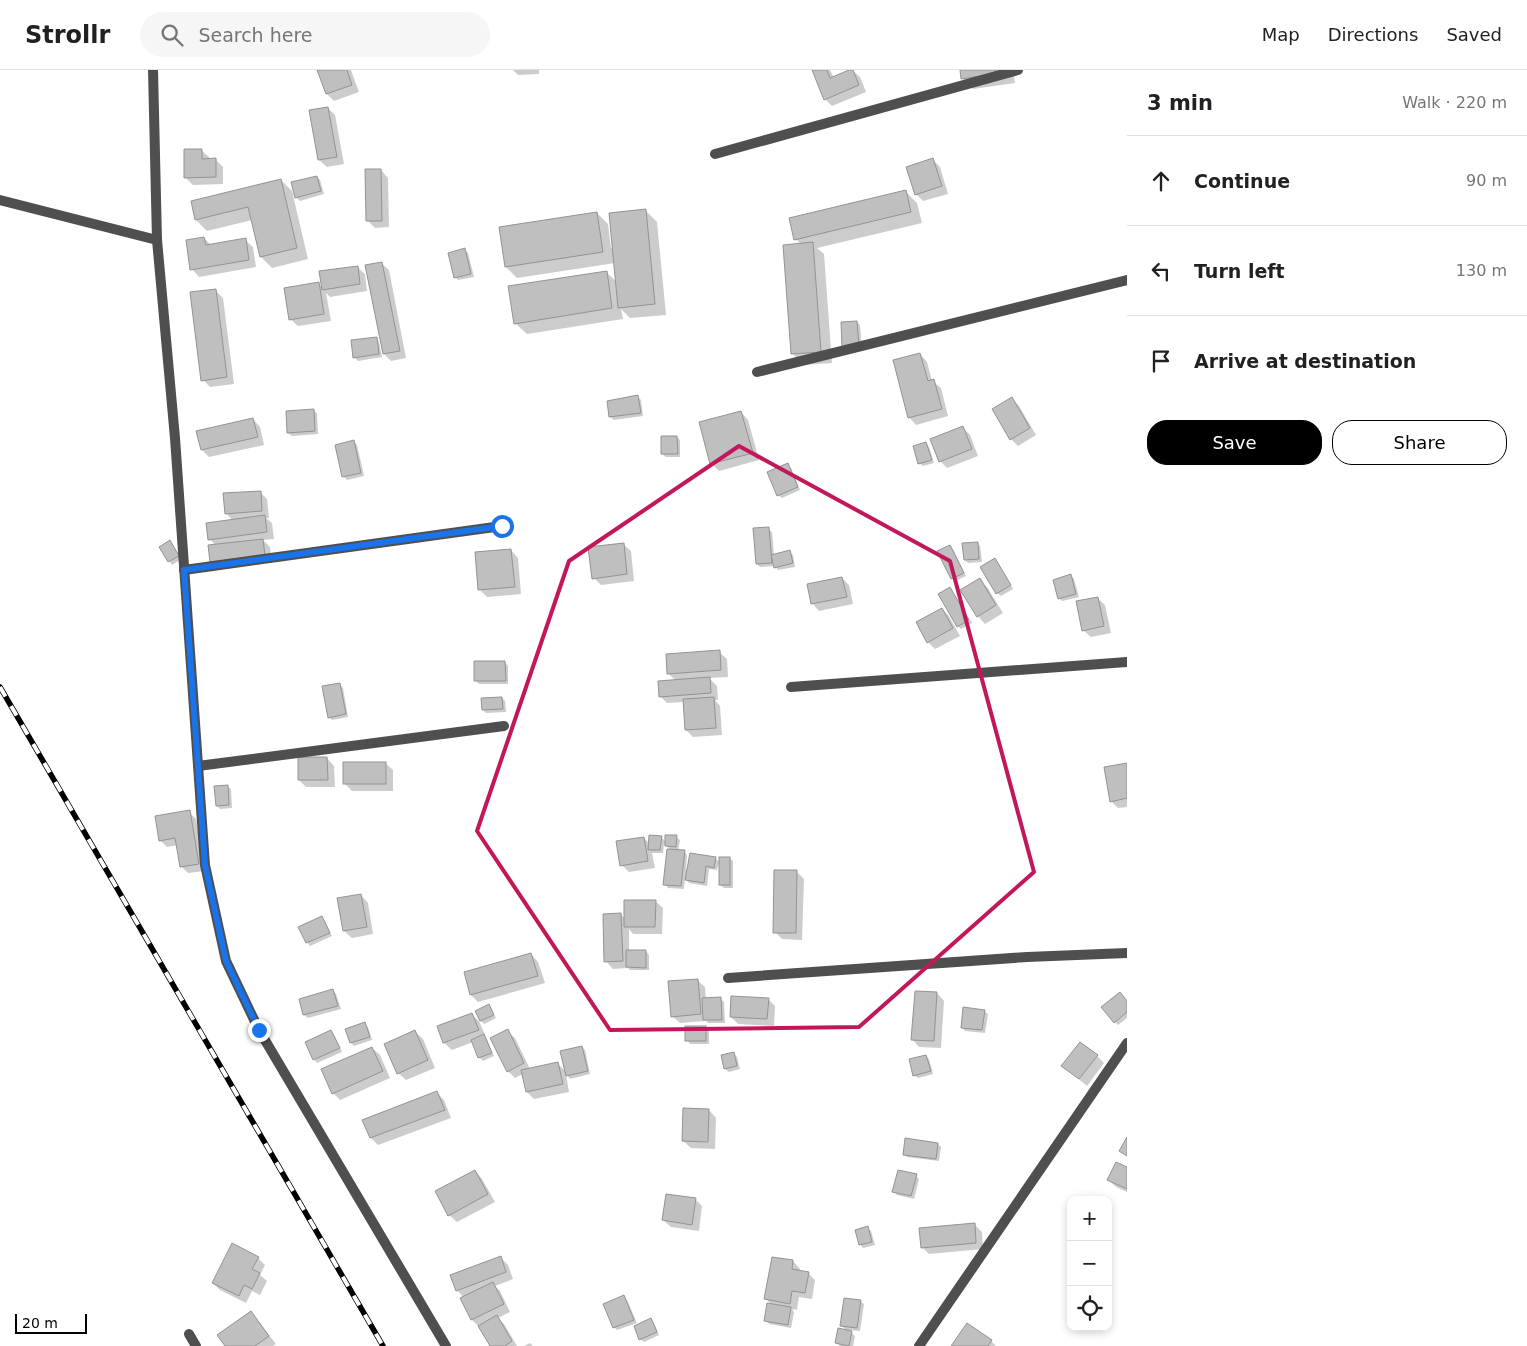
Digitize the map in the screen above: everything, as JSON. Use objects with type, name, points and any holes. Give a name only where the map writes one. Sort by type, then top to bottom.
[{"type":"street","points":[[152,70],[157,240],[175,438],[205,865],[226,961],[259,1030],[446,1346]]},
{"type":"street","points":[[715,154],[1018,70]]},
{"type":"street","points":[[0,200],[157,240]]},
{"type":"street","points":[[757,372],[1127,280]]},
{"type":"street","points":[[184,570],[502,526]]},
{"type":"street","points":[[791,687],[1127,662]]},
{"type":"street","points":[[198,766],[504,726]]},
{"type":"street","points":[[728,978],[1027,957],[1127,953]]},
{"type":"street","points":[[919,1346],[1127,1043]]},
{"type":"street","points":[[189,1334],[196,1346]]},
{"type":"highlighted area","points":[[739,446],[950,561],[1034,872],[859,1027],[610,1030],[477,831],[569,561]]},
{"type":"building","points":[[317,70],[347,70],[352,85],[326,94]]},
{"type":"building","points":[[812,70],[827,70],[830,78],[853,70],[859,85],[824,100]]},
{"type":"building","points":[[960,70],[1004,70],[1005,72],[961,79]]},
{"type":"building","points":[[328,107],[337,157],[318,160],[309,110]]},
{"type":"building","points":[[184,149],[202,149],[202,159],[216,158],[216,177],[184,178]]},
{"type":"building","points":[[933,158],[942,186],[915,195],[906,167]]},
{"type":"building","points":[[365,169],[381,169],[382,221],[366,221]]},
{"type":"building","points":[[317,176],[321,191],[295,198],[291,182]]},
{"type":"building","points":[[281,179],[297,248],[260,257],[248,207],[195,220],[191,201]]},
{"type":"building","points":[[906,190],[911,212],[794,240],[789,218]]},
{"type":"building","points":[[646,209],[655,304],[618,308],[609,213]]},
{"type":"building","points":[[597,212],[603,252],[505,267],[499,227]]},
{"type":"building","points":[[204,237],[206,245],[246,238],[249,260],[190,270],[186,240]]},
{"type":"building","points":[[813,242],[821,352],[791,354],[783,245]]},
{"type":"building","points":[[465,248],[471,274],[454,278],[448,253]]},
{"type":"building","points":[[382,262],[400,351],[383,354],[365,265]]},
{"type":"building","points":[[358,266],[360,284],[322,290],[319,271]]},
{"type":"building","points":[[607,271],[612,308],[514,324],[508,286]]},
{"type":"building","points":[[319,282],[324,314],[289,320],[284,288]]},
{"type":"building","points":[[216,289],[227,377],[201,381],[190,292]]},
{"type":"building","points":[[857,321],[859,346],[842,347],[841,322]]},
{"type":"building","points":[[377,337],[379,354],[353,358],[351,340]]},
{"type":"building","points":[[920,353],[928,381],[934,379],[942,409],[908,418],[893,360]]},
{"type":"building","points":[[638,395],[641,413],[609,417],[607,401]]},
{"type":"building","points":[[1012,397],[1030,428],[1010,440],[992,409]]},
{"type":"building","points":[[314,409],[315,431],[287,433],[286,411]]},
{"type":"building","points":[[741,411],[753,453],[710,464],[699,422]]},
{"type":"building","points":[[253,418],[258,437],[201,450],[196,431]]},
{"type":"building","points":[[963,426],[972,449],[939,462],[930,439]]},
{"type":"building","points":[[661,436],[677,436],[678,454],[661,454]]},
{"type":"building","points":[[354,440],[361,473],[342,477],[335,445]]},
{"type":"building","points":[[926,442],[932,460],[918,464],[913,446]]},
{"type":"building","points":[[788,463],[798,487],[777,496],[767,472]]},
{"type":"building","points":[[261,491],[262,511],[225,514],[223,493]]},
{"type":"building","points":[[265,515],[267,532],[208,540],[206,523]]},
{"type":"building","points":[[769,527],[772,563],[756,564],[753,528]]},
{"type":"building","points":[[263,539],[265,556],[210,562],[208,545]]},
{"type":"building","points":[[170,540],[179,556],[168,562],[159,547]]},
{"type":"building","points":[[978,542],[979,559],[964,560],[962,543]]},
{"type":"building","points":[[624,543],[627,574],[592,579],[588,547]]},
{"type":"building","points":[[950,545],[964,573],[951,579],[937,551]]},
{"type":"building","points":[[511,549],[515,587],[478,590],[475,552]]},
{"type":"building","points":[[790,550],[793,563],[774,568],[771,555]]},
{"type":"building","points":[[995,558],[1011,585],[996,594],[980,567]]},
{"type":"building","points":[[1071,574],[1076,594],[1058,599],[1053,580]]},
{"type":"building","points":[[842,577],[847,597],[811,604],[807,584]]},
{"type":"building","points":[[980,578],[996,605],[977,617],[960,590]]},
{"type":"building","points":[[950,587],[969,620],[957,627],[938,594]]},
{"type":"building","points":[[1098,597],[1104,626],[1082,631],[1076,601]]},
{"type":"building","points":[[942,608],[953,628],[927,643],[916,622]]},
{"type":"building","points":[[720,650],[721,670],[667,674],[666,654]]},
{"type":"building","points":[[474,661],[505,661],[506,681],[474,681]]},
{"type":"building","points":[[710,677],[711,693],[659,697],[658,681]]},
{"type":"building","points":[[340,683],[346,714],[328,718],[322,686]]},
{"type":"building","points":[[502,697],[503,709],[482,710],[481,698]]},
{"type":"building","points":[[714,697],[716,728],[685,730],[683,699]]},
{"type":"building","points":[[298,757],[327,757],[328,780],[298,780]]},
{"type":"building","points":[[343,762],[386,762],[386,784],[343,784]]},
{"type":"building","points":[[1127,763],[1127,798],[1110,802],[1104,767]]},
{"type":"building","points":[[228,785],[229,805],[216,806],[214,786]]},
{"type":"building","points":[[190,810],[199,864],[180,867],[175,838],[159,841],[155,816]]},
{"type":"building","points":[[649,835],[662,836],[660,850],[648,850]]},
{"type":"building","points":[[665,835],[677,835],[676,847],[665,846]]},
{"type":"building","points":[[644,837],[648,861],[620,866],[616,841]]},
{"type":"building","points":[[667,849],[685,850],[681,886],[663,885]]},
{"type":"building","points":[[690,853],[716,857],[714,868],[706,866],[704,883],[685,880]]},
{"type":"building","points":[[719,857],[730,857],[730,885],[719,885]]},
{"type":"building","points":[[774,870],[797,870],[796,933],[773,933]]},
{"type":"building","points":[[361,894],[367,927],[343,931],[337,898]]},
{"type":"building","points":[[624,900],[656,900],[655,927],[624,927]]},
{"type":"building","points":[[621,913],[623,961],[604,962],[603,914]]},
{"type":"building","points":[[322,916],[330,933],[306,943],[298,927]]},
{"type":"building","points":[[626,950],[646,950],[646,968],[626,967]]},
{"type":"building","points":[[531,953],[538,976],[470,995],[464,972]]},
{"type":"building","points":[[698,979],[701,1014],[671,1017],[668,981]]},
{"type":"building","points":[[333,989],[338,1006],[303,1015],[299,999]]},
{"type":"building","points":[[915,991],[937,992],[934,1041],[911,1040]]},
{"type":"building","points":[[1120,992],[1127,1001],[1127,1012],[1114,1023],[1101,1007]]},
{"type":"building","points":[[731,996],[769,998],[767,1019],[730,1017]]},
{"type":"building","points":[[721,997],[722,1020],[703,1020],[702,998]]},
{"type":"building","points":[[489,1004],[494,1015],[480,1021],[475,1011]]},
{"type":"building","points":[[963,1007],[985,1010],[982,1030],[961,1028]]},
{"type":"building","points":[[472,1013],[479,1030],[443,1043],[437,1026]]},
{"type":"building","points":[[365,1022],[370,1037],[350,1043],[345,1029]]},
{"type":"building","points":[[685,1026],[706,1026],[706,1041],[685,1041]]},
{"type":"building","points":[[508,1029],[524,1063],[507,1072],[490,1038]]},
{"type":"building","points":[[331,1030],[340,1048],[313,1060],[305,1042]]},
{"type":"building","points":[[415,1030],[428,1060],[397,1074],[384,1044]]},
{"type":"building","points":[[484,1034],[492,1053],[478,1058],[471,1040]]},
{"type":"building","points":[[1080,1042],[1098,1055],[1079,1079],[1061,1066]]},
{"type":"building","points":[[582,1046],[588,1071],[566,1076],[560,1051]]},
{"type":"building","points":[[372,1047],[383,1071],[332,1094],[321,1069]]},
{"type":"building","points":[[734,1052],[737,1066],[724,1069],[721,1055]]},
{"type":"building","points":[[926,1055],[931,1071],[913,1076],[909,1059]]},
{"type":"building","points":[[558,1062],[563,1084],[526,1092],[521,1070]]},
{"type":"building","points":[[437,1091],[445,1110],[370,1138],[362,1120]]},
{"type":"building","points":[[683,1108],[709,1109],[708,1142],[682,1141]]},
{"type":"building","points":[[1127,1137],[1127,1156],[1119,1151]]},
{"type":"building","points":[[905,1138],[938,1143],[936,1159],[903,1155]]},
{"type":"building","points":[[1116,1162],[1127,1167],[1127,1189],[1107,1180]]},
{"type":"building","points":[[475,1170],[488,1194],[448,1216],[435,1191]]},
{"type":"building","points":[[898,1170],[917,1174],[911,1196],[892,1192]]},
{"type":"building","points":[[666,1194],[696,1198],[692,1225],[662,1220]]},
{"type":"building","points":[[975,1223],[976,1243],[921,1248],[919,1228]]},
{"type":"building","points":[[868,1226],[872,1242],[859,1245],[855,1230]]},
{"type":"building","points":[[232,1243],[259,1257],[252,1269],[260,1273],[252,1289],[244,1285],[239,1296],[212,1283]]},
{"type":"building","points":[[501,1256],[506,1272],[456,1291],[450,1275]]},
{"type":"building","points":[[772,1257],[793,1260],[792,1269],[809,1272],[805,1293],[792,1291],[790,1304],[764,1299]]},
{"type":"building","points":[[493,1282],[504,1304],[471,1320],[460,1298]]},
{"type":"building","points":[[624,1295],[634,1320],[613,1328],[603,1304]]},
{"type":"building","points":[[844,1298],[861,1300],[857,1328],[840,1326]]},
{"type":"building","points":[[767,1303],[791,1307],[788,1325],[764,1321]]},
{"type":"building","points":[[251,1311],[269,1336],[255,1346],[225,1346],[217,1335]]},
{"type":"building","points":[[497,1315],[512,1341],[505,1346],[490,1346],[478,1326]]},
{"type":"building","points":[[651,1318],[657,1332],[639,1340],[634,1326]]},
{"type":"building","points":[[967,1323],[992,1340],[988,1346],[951,1346]]},
{"type":"building","points":[[838,1328],[852,1331],[849,1346],[835,1343]]},
{"type":"railway","points":[[0,687],[383,1346]]},
{"type":"route","points":[[259,1030],[226,961],[205,865],[184,570],[502,526]]}]
